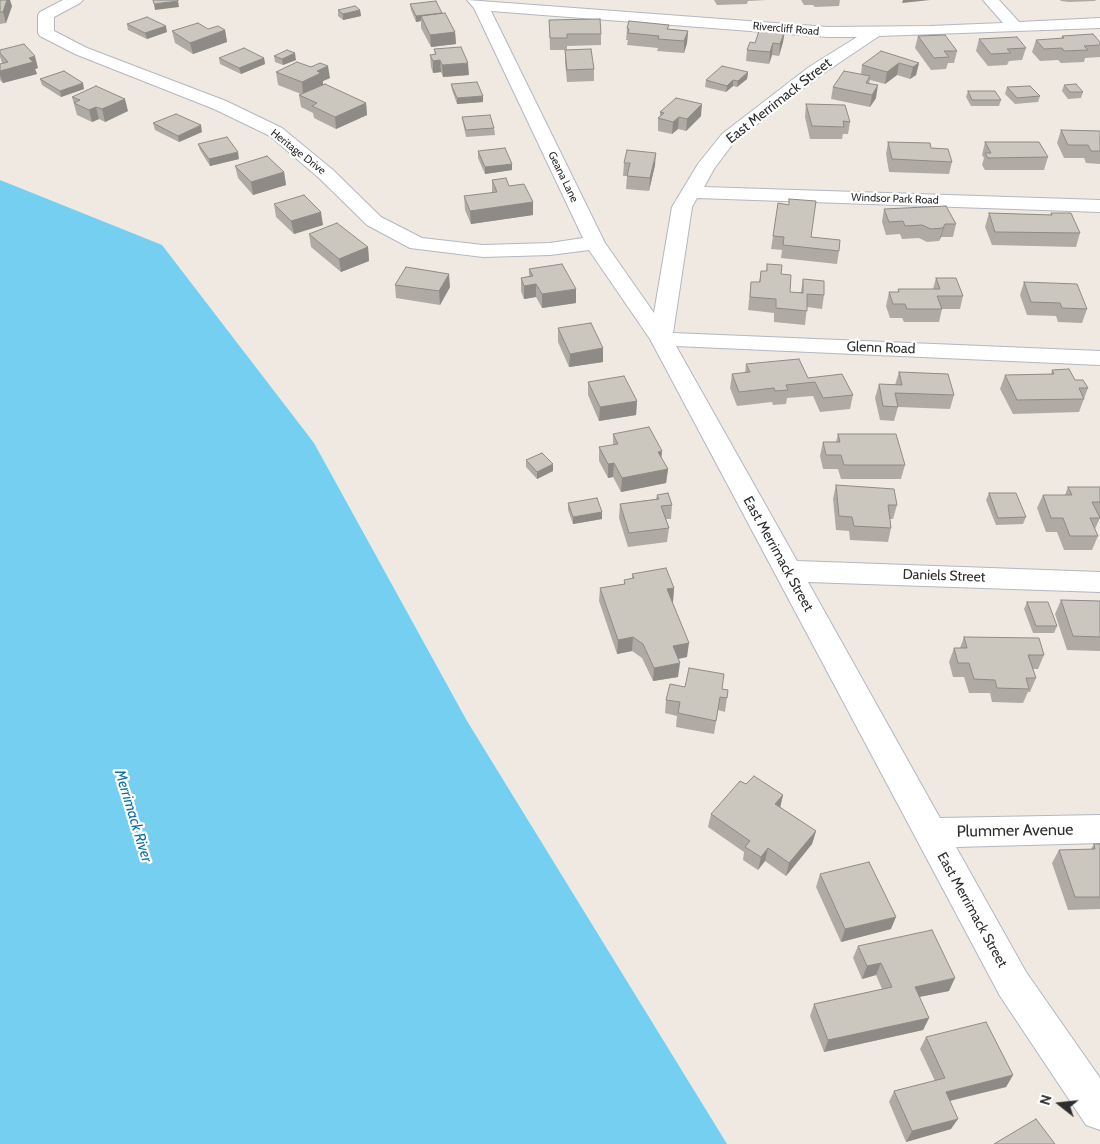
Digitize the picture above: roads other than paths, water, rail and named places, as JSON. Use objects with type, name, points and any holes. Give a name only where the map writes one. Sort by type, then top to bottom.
[{"type":"street","name":"Heritage Drive","points":[[75,0],[46,14],[46,33],[81,51],[220,105],[276,132],[326,174],[374,221],[417,244],[483,251],[550,249],[595,243]]},
{"type":"street","points":[[991,0],[1015,27]]},
{"type":"street","name":"Geana Lane","points":[[478,3],[595,243],[661,339]]},
{"type":"street","name":"Rivercliff Road","points":[[478,3],[828,32],[1015,27],[1100,22]]},
{"type":"street","name":"East Merrimack Street","points":[[875,32],[815,71],[728,138],[690,192],[682,207],[661,339],[1013,984],[1100,1111]]},
{"type":"street","name":"Windsor Park Road","points":[[690,192],[1100,206]]},
{"type":"street","name":"Glenn Road","points":[[661,339],[1100,358]]},
{"type":"street","name":"Daniels Street","points":[[787,571],[1100,582]]},
{"type":"street","name":"Plummer Avenue","points":[[931,833],[1100,829]]},
{"type":"water","name":"Merrimack River","points":[[0,180],[162,245],[314,443],[467,721],[727,1144],[0,1144]]}]
